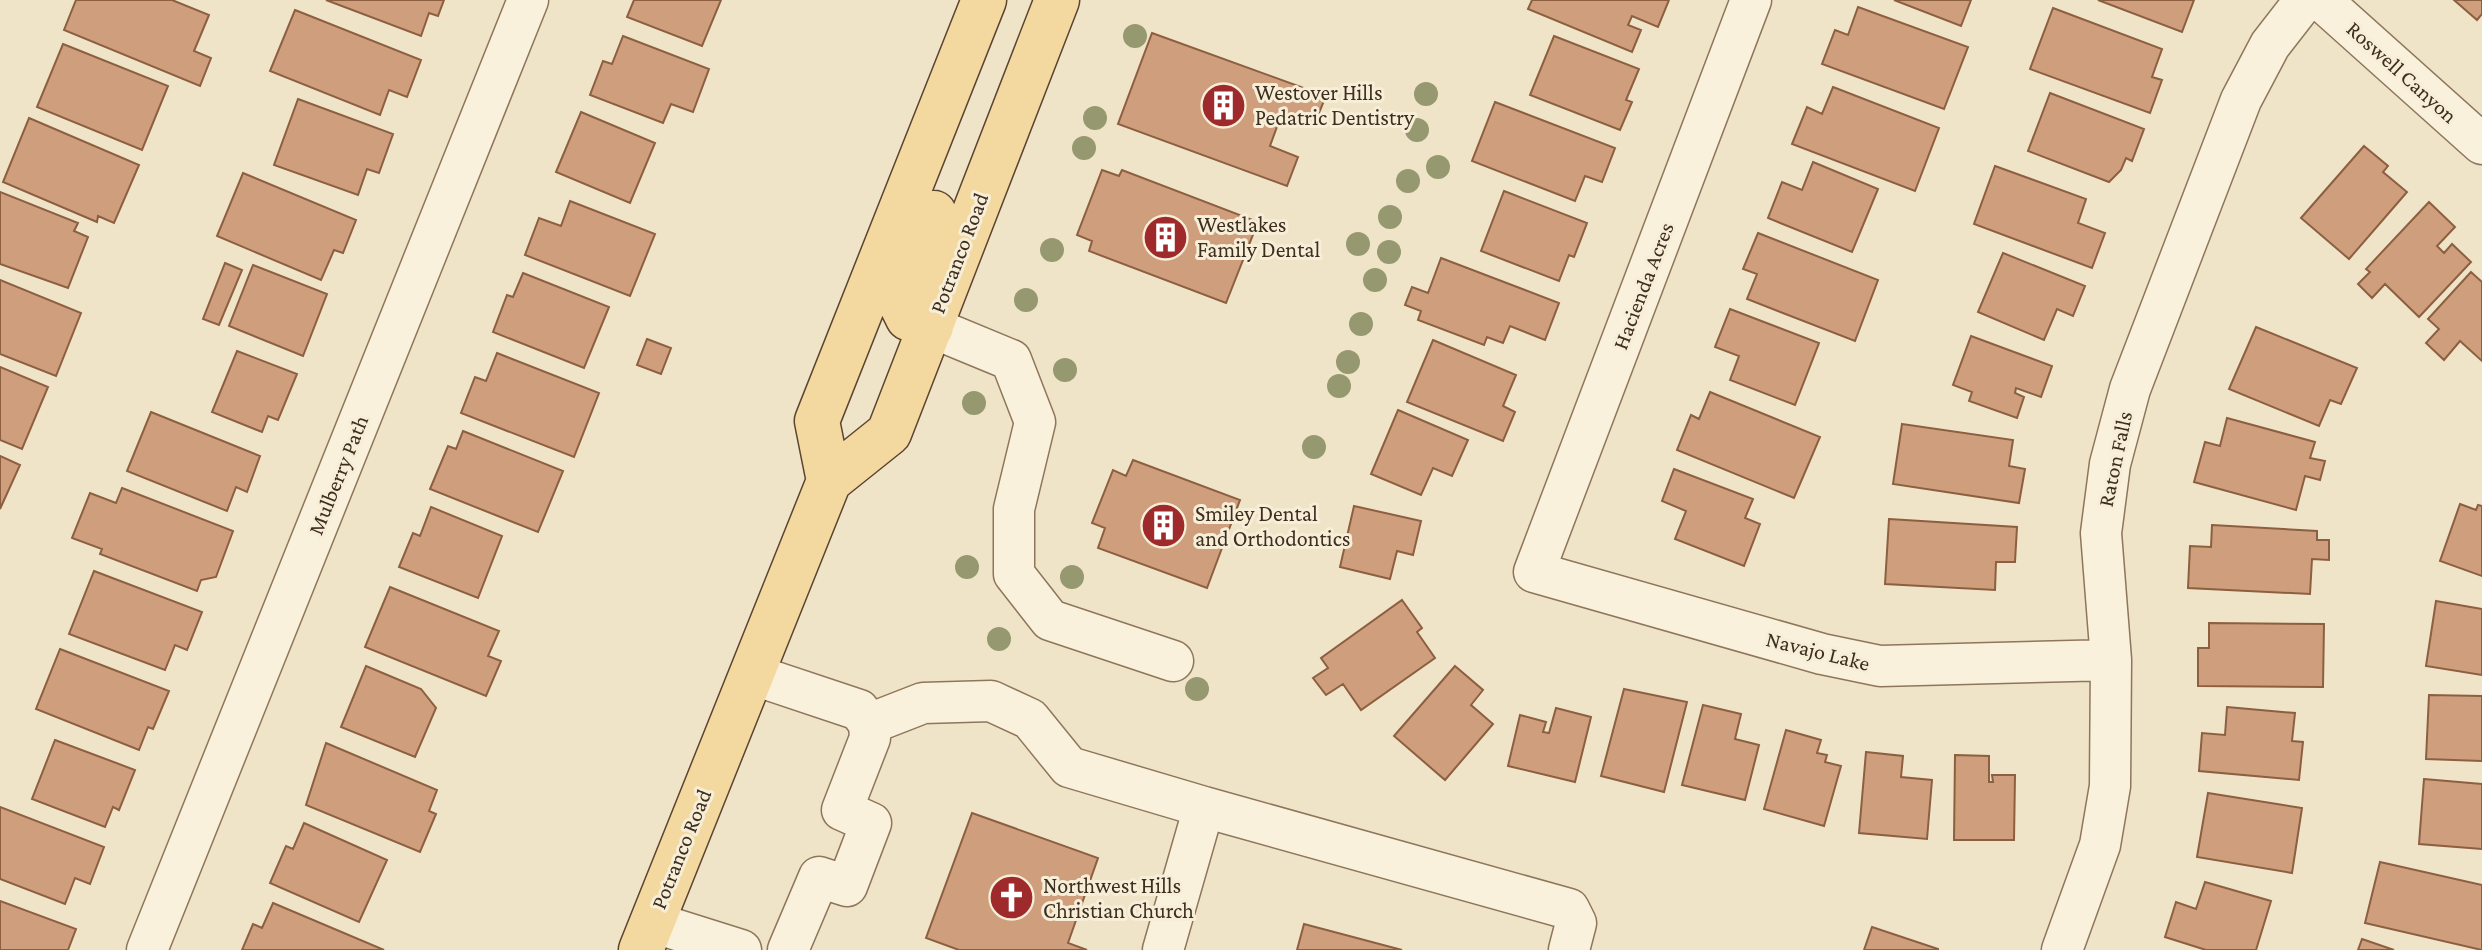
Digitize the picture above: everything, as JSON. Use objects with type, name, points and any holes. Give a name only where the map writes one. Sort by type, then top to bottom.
[{"type":"main road","points":[[829,481],[817,421],[984,0]]},
{"type":"main road","points":[[931,327],[908,318],[901,304],[904,291],[1006,25],[1011,0]]},
{"type":"main road","name":"Potranco Road","points":[[647,936],[829,481],[889,433],[1057,0]]},
{"type":"street","name":"Mulberry Path","points":[[147,950],[528,0]]},
{"type":"street","name":"Hacienda Acres","points":[[1534,572],[1751,0]]},
{"type":"street","name":"Raton Falls","points":[[2062,950],[2100,845],[2110,786],[2111,660],[2101,533],[2110,464],[2130,389],[2241,100],[2270,45],[2305,0]]},
{"type":"street","name":"Roswell Canyon","points":[[2321,0],[2482,144]]},
{"type":"street","points":[[931,327],[1011,360],[1035,422],[1014,509],[1014,574],[1050,620],[1173,661]]},
{"type":"street","name":"Navajo Lake","points":[[1534,572],[1822,654],[1880,666],[2111,660]]},
{"type":"street","points":[[751,674],[859,710],[869,724],[870,738],[842,810],[871,823],[847,886],[819,877],[788,950]]},
{"type":"street","points":[[869,724],[923,703],[991,701],[1030,719],[1069,767],[1569,909],[1576,923],[1569,950]]},
{"type":"street","points":[[1163,950],[1204,807]]},
{"type":"street","points":[[647,936],[741,950]]},
{"type":"building","points":[[76,0],[172,0],[209,15],[194,51],[211,58],[200,86],[64,30]]},
{"type":"building","points":[[326,0],[444,0],[438,16],[429,13],[421,36]]},
{"type":"building","points":[[634,0],[721,0],[702,46],[627,17]]},
{"type":"building","points":[[1532,0],[1669,0],[1658,27],[1632,16],[1628,25],[1641,30],[1632,52],[1528,9]]},
{"type":"building","points":[[1894,0],[1971,0],[1961,26]]},
{"type":"building","points":[[2098,0],[2194,0],[2182,32]]},
{"type":"building","points":[[2454,0],[2482,0],[2482,14],[2477,20]]},
{"type":"building","points":[[1858,7],[1968,47],[1944,109],[1822,64],[1835,30],[1848,35]]},
{"type":"building","points":[[2053,8],[2162,49],[2152,77],[2162,80],[2150,113],[2030,69]]},
{"type":"building","points":[[295,10],[421,60],[407,97],[389,90],[380,115],[270,71]]},
{"type":"building","name":"Westover Hills Pedatric Dentistry","points":[[1152,33],[1326,96],[1314,125],[1282,113],[1270,146],[1298,157],[1287,186],[1118,124]]},
{"type":"building","points":[[623,36],[709,69],[693,112],[671,104],[663,123],[590,95],[603,61],[612,64]]},
{"type":"building","points":[[1554,36],[1639,69],[1626,100],[1632,102],[1620,130],[1530,95]]},
{"type":"building","points":[[63,44],[168,86],[142,150],[37,107]]},
{"type":"building","points":[[1833,87],[1939,128],[1915,191],[1792,144],[1807,107],[1822,114]]},
{"type":"building","points":[[2050,93],[2144,129],[2132,161],[2126,158],[2121,170],[2109,182],[2028,151]]},
{"type":"building","points":[[298,99],[393,134],[379,173],[367,169],[358,195],[274,165]]},
{"type":"building","points":[[1495,102],[1615,148],[1602,182],[1585,176],[1575,201],[1472,161]]},
{"type":"building","points":[[581,112],[655,143],[630,203],[556,172]]},
{"type":"building","points":[[29,118],[139,165],[114,223],[98,216],[97,222],[3,182]]},
{"type":"building","points":[[2364,146],[2388,166],[2383,172],[2407,192],[2349,259],[2301,218]]},
{"type":"building","points":[[1813,162],[1878,189],[1852,252],[1768,218],[1782,182],[1802,190]]},
{"type":"building","points":[[1995,166],[2086,199],[2078,223],[2105,233],[2092,268],[1974,224]]},
{"type":"building","name":"Westlakes Family Dental","points":[[1102,170],[1119,176],[1122,170],[1258,222],[1226,303],[1089,251],[1092,241],[1077,235]]},
{"type":"building","points":[[243,173],[356,220],[343,253],[334,250],[321,280],[217,236]]},
{"type":"building","points":[[1504,191],[1587,223],[1574,257],[1569,255],[1559,281],[1481,251]]},
{"type":"building","points":[[0,192],[78,223],[74,231],[88,237],[68,288],[0,264]]},
{"type":"building","points":[[570,201],[655,234],[630,296],[525,255],[539,218],[561,226]]},
{"type":"building","points":[[2429,202],[2455,227],[2437,246],[2444,253],[2452,244],[2471,262],[2419,317],[2385,284],[2372,298],[2358,284],[2370,272],[2366,269]]},
{"type":"building","points":[[1758,233],[1878,280],[1855,341],[1747,299],[1757,274],[1743,269]]},
{"type":"building","points":[[2003,253],[2085,286],[2073,316],[2057,309],[2044,340],[1978,312]]},
{"type":"building","points":[[1441,258],[1559,303],[1545,340],[1510,326],[1503,343],[1487,337],[1484,345],[1418,320],[1421,311],[1405,305],[1412,287],[1428,293]]},
{"type":"building","points":[[225,263],[242,270],[219,325],[203,319]]},
{"type":"building","points":[[253,265],[327,294],[303,356],[229,326]]},
{"type":"building","points":[[2471,272],[2482,282],[2482,361],[2460,341],[2444,360],[2426,343],[2439,329],[2428,319]]},
{"type":"building","points":[[523,273],[609,307],[584,368],[493,332],[507,295],[513,297]]},
{"type":"building","points":[[0,280],[81,313],[56,376],[0,354]]},
{"type":"building","points":[[1730,309],[1819,343],[1795,405],[1730,380],[1739,356],[1715,347]]},
{"type":"building","points":[[2256,327],[2357,368],[2341,404],[2330,400],[2319,426],[2229,389]]},
{"type":"building","points":[[1971,336],[2052,366],[2041,397],[2016,388],[2015,393],[2024,397],[2017,418],[1969,401],[1972,392],[1953,385]]},
{"type":"building","points":[[647,339],[671,348],[661,374],[637,365]]},
{"type":"building","points":[[1433,340],[1516,375],[1503,406],[1515,412],[1503,441],[1407,402]]},
{"type":"building","points":[[237,351],[297,374],[278,420],[268,416],[262,432],[212,412]]},
{"type":"building","points":[[497,353],[599,393],[574,457],[461,413],[475,377],[486,381]]},
{"type":"building","points":[[0,367],[48,387],[22,449],[0,440]]},
{"type":"building","points":[[1710,392],[1820,437],[1794,498],[1677,450],[1691,415],[1699,419]]},
{"type":"building","points":[[1398,410],[1468,440],[1452,476],[1433,468],[1421,495],[1371,474]]},
{"type":"building","points":[[151,412],[260,456],[247,492],[236,487],[227,511],[127,471]]},
{"type":"building","points":[[2227,418],[2315,442],[2310,458],[2325,461],[2320,480],[2305,476],[2296,510],[2194,482],[2205,442],[2220,446]]},
{"type":"building","points":[[1902,424],[2013,440],[2009,466],[2025,469],[2019,503],[1893,484]]},
{"type":"building","points":[[463,431],[563,471],[538,532],[430,489],[448,446],[456,449]]},
{"type":"building","points":[[0,456],[20,465],[0,509]]},
{"type":"building","name":"Smiley Dental and Orthodontics","points":[[1133,460],[1240,500],[1207,588],[1098,548],[1105,528],[1092,523],[1113,470],[1126,476]]},
{"type":"building","points":[[1674,469],[1753,499],[1745,518],[1760,524],[1744,566],[1675,539],[1686,511],[1662,501]]},
{"type":"building","points":[[122,488],[233,531],[216,577],[201,580],[197,591],[100,554],[102,549],[72,538],[90,493],[116,503]]},
{"type":"building","points":[[2460,504],[2476,510],[2478,505],[2482,506],[2482,576],[2440,561]]},
{"type":"building","points":[[1354,506],[1421,521],[1413,555],[1397,551],[1390,579],[1340,567]]},
{"type":"building","points":[[431,507],[502,536],[478,598],[399,567],[413,533],[420,536]]},
{"type":"building","points":[[1889,519],[2017,527],[2015,562],[1996,562],[1995,590],[1885,584]]},
{"type":"building","points":[[2212,525],[2317,531],[2317,540],[2329,540],[2329,560],[2312,559],[2310,594],[2188,588],[2190,546],[2211,547]]},
{"type":"building","points":[[94,571],[202,612],[187,650],[175,645],[165,670],[69,634]]},
{"type":"building","points":[[390,587],[499,631],[488,656],[501,661],[486,696],[365,647]]},
{"type":"building","points":[[1402,600],[1422,628],[1417,632],[1435,658],[1361,710],[1343,684],[1326,695],[1313,678],[1328,668],[1321,658]]},
{"type":"building","points":[[2436,601],[2482,609],[2482,675],[2426,666]]},
{"type":"building","points":[[2209,623],[2324,624],[2323,687],[2198,686],[2198,648],[2209,648]]},
{"type":"building","points":[[60,649],[169,691],[153,729],[148,727],[139,750],[36,709]]},
{"type":"building","points":[[366,666],[421,689],[436,708],[415,757],[341,727]]},
{"type":"building","points":[[1455,666],[1483,690],[1471,705],[1493,724],[1445,780],[1394,736]]},
{"type":"building","points":[[1624,689],[1687,702],[1664,792],[1601,776]]},
{"type":"building","points":[[2429,695],[2482,696],[2482,761],[2426,759]]},
{"type":"building","points":[[1703,705],[1741,714],[1735,739],[1759,745],[1745,800],[1682,785]]},
{"type":"building","points":[[2227,707],[2295,713],[2292,741],[2303,742],[2299,780],[2199,771],[2202,733],[2225,735]]},
{"type":"building","points":[[1556,708],[1591,717],[1575,782],[1508,766],[1520,715],[1546,722],[1543,732],[1549,733]]},
{"type":"building","points":[[1786,730],[1821,740],[1817,753],[1827,755],[1825,762],[1841,766],[1824,826],[1764,809]]},
{"type":"building","points":[[55,740],[135,770],[119,810],[113,807],[105,827],[32,799]]},
{"type":"building","points":[[326,743],[437,790],[429,811],[436,814],[420,852],[306,805]]},
{"type":"building","points":[[1866,752],[1903,756],[1901,777],[1932,780],[1927,839],[1859,833]]},
{"type":"building","points":[[1955,755],[1989,756],[1989,782],[1993,782],[1992,775],[2015,775],[2014,840],[1954,840]]},
{"type":"building","points":[[2424,779],[2482,784],[2482,849],[2419,844]]},
{"type":"building","points":[[2208,793],[2302,808],[2292,873],[2197,857]]},
{"type":"building","points":[[0,807],[104,847],[90,884],[75,878],[65,904],[0,879]]},
{"type":"building","name":"Northwest Hills Christian Church","points":[[972,813],[1098,858],[1068,943],[1087,950],[959,950],[926,938]]},
{"type":"building","points":[[304,823],[387,860],[359,922],[270,883],[286,846],[293,849]]},
{"type":"building","points":[[2380,862],[2482,885],[2482,950],[2365,923]]},
{"type":"building","points":[[2205,882],[2271,901],[2256,950],[2206,950],[2165,937],[2176,902],[2196,909]]},
{"type":"building","points":[[0,901],[76,929],[68,950],[0,950]]},
{"type":"building","points":[[273,903],[384,950],[242,950],[253,924],[262,928]]},
{"type":"building","points":[[1304,924],[1402,950],[1297,950]]},
{"type":"building","points":[[1872,927],[1938,949],[1938,950],[1864,950]]},
{"type":"building","points":[[2362,939],[2394,950],[2358,950]]},
{"type":"place","name":"Westover Hills Pedatric Dentistry","points":[[1224,105]]},
{"type":"place","name":"Westlakes Family Dental","points":[[1166,237]]},
{"type":"place","name":"Smiley Dental and Orthodontics","points":[[1164,526]]},
{"type":"place","name":"Northwest Hills Christian Church","points":[[1012,898]]}]
